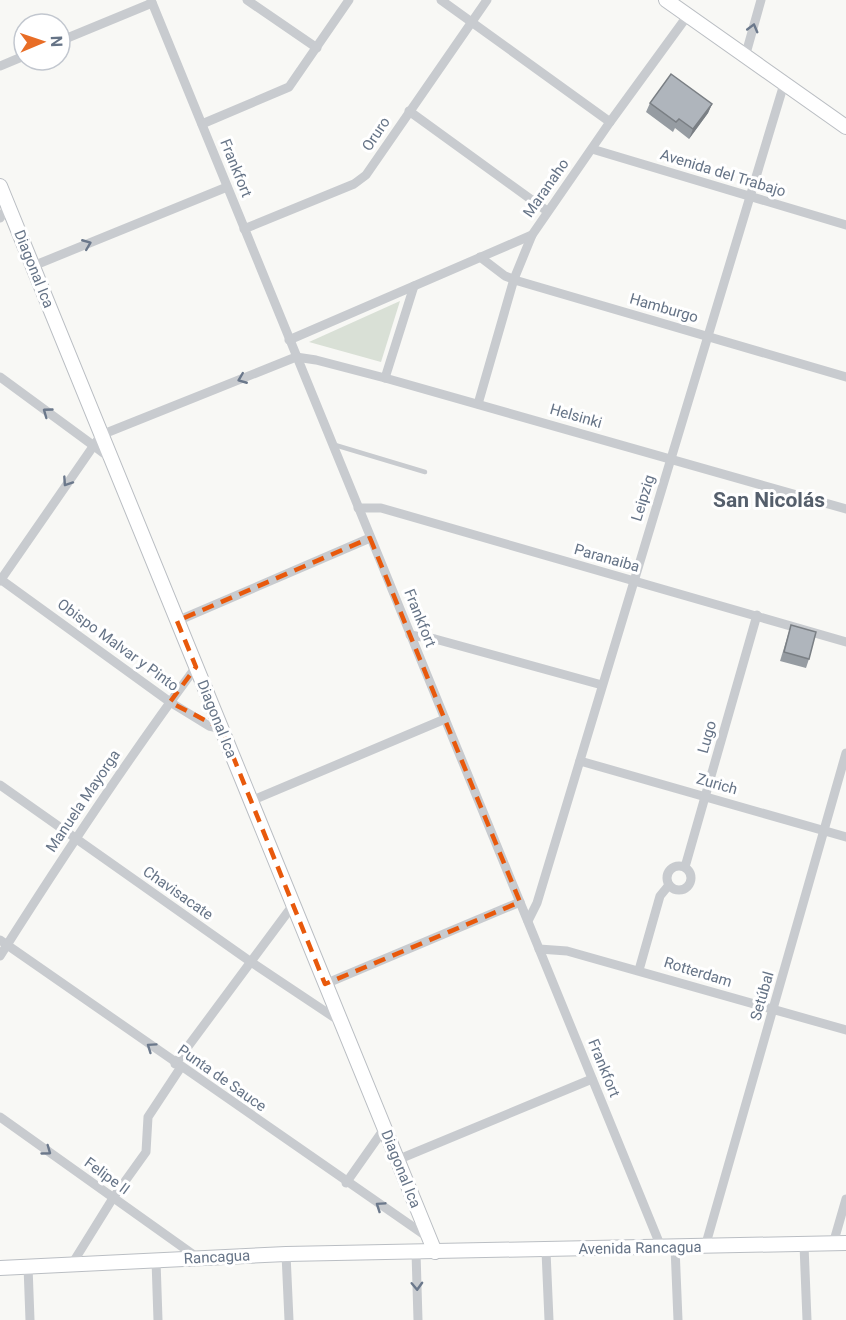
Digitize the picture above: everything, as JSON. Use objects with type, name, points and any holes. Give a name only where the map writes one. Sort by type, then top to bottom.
[{"type":"main road","points":[[666,0],[846,127]]},
{"type":"main road","name":"Diagonal Ica","points":[[0,186],[4,213],[33,266],[97,440],[111,459],[435,1252]]},
{"type":"main road","name":"Avenida Rancagua","points":[[435,1252],[840,1244]]},
{"type":"main road","name":"Rancagua","points":[[0,1268],[286,1254],[435,1252]]},
{"type":"street","points":[[247,0],[317,48]]},
{"type":"street","points":[[202,124],[289,87],[349,0]]},
{"type":"street","points":[[441,0],[610,122]]},
{"type":"street","name":"Oruro","points":[[244,228],[360,180],[487,0]]},
{"type":"street","points":[[746,57],[761,0]]},
{"type":"street","points":[[72,36],[152,1]]},
{"type":"street","name":"Frankfort","points":[[152,1],[661,1247]]},
{"type":"street","name":"Maranaho","points":[[478,404],[514,279],[532,235],[688,15]]},
{"type":"street","name":"Leipzig","points":[[528,921],[537,903],[784,84]]},
{"type":"street","points":[[409,111],[547,211]]},
{"type":"street","name":"Avenida del Trabajo","points":[[592,149],[846,225]]},
{"type":"street","points":[[33,266],[227,187]]},
{"type":"street","points":[[289,340],[532,235]]},
{"type":"street","name":"Hamburgo","points":[[480,256],[514,279],[846,377]]},
{"type":"street","points":[[385,378],[414,286]]},
{"type":"street","points":[[0,580],[97,440],[296,357]]},
{"type":"street","name":"Helsinki","points":[[296,357],[385,378],[846,509]]},
{"type":"street","points":[[0,377],[97,440]]},
{"type":"street","name":"Paranaiba","points":[[358,508],[381,508],[846,642]]},
{"type":"street","points":[[177,621],[370,538]]},
{"type":"street","name":"Obispo Malvar y Pinto","points":[[0,580],[170,702],[208,726],[222,729]]},
{"type":"street","name":"Lugo","points":[[669,885],[680,890],[687,887],[691,876],[685,867],[757,615]]},
{"type":"street","points":[[410,635],[435,639],[602,685]]},
{"type":"street","name":"Manuela Mayorga","points":[[0,956],[3,943],[196,667]]},
{"type":"street","points":[[251,801],[445,719]]},
{"type":"street","name":"Setúbal","points":[[705,1247],[846,753]]},
{"type":"street","name":"Zurich","points":[[580,761],[846,837]]},
{"type":"street","name":"Chavisacate","points":[[0,784],[251,962],[341,1022]]},
{"type":"street","points":[[639,970],[660,896],[669,885],[667,877],[670,870],[677,865],[685,867]]},
{"type":"street","points":[[325,984],[520,902]]},
{"type":"street","points":[[72,1264],[113,1198],[147,1152],[148,1117],[178,1065],[293,905]]},
{"type":"street","name":"Punta de Sauce","points":[[3,943],[346,1183],[429,1238]]},
{"type":"street","name":"Rotterdam","points":[[539,949],[567,951],[846,1030]]},
{"type":"street","points":[[397,1160],[592,1079]]},
{"type":"street","name":"Felipe II","points":[[0,1117],[198,1258]]},
{"type":"street","points":[[346,1183],[384,1129]]},
{"type":"street","points":[[840,1244],[846,1199]]},
{"type":"street","points":[[804,1245],[807,1320]]},
{"type":"street","points":[[675,1247],[678,1320]]},
{"type":"street","points":[[546,1251],[549,1320]]},
{"type":"street","points":[[416,1252],[418,1320]]},
{"type":"street","points":[[286,1254],[289,1320]]},
{"type":"street","points":[[156,1260],[158,1320]]},
{"type":"street","points":[[28,1266],[30,1320]]},
{"type":"lane","points":[[332,444],[425,472]]},
{"type":"highlighted area","points":[[370,538],[520,902],[325,984],[222,729],[170,702],[196,667],[177,621]]},
{"type":"shaded area","points":[[400,301],[381,362],[309,342]]},
{"type":"building","points":[[671,74],[712,104],[693,129],[679,119],[676,122],[650,103]]},
{"type":"building","points":[[791,625],[816,632],[809,659],[784,652]]},
{"type":"district","name":"San Nicolás","points":[[769,500]]}]
